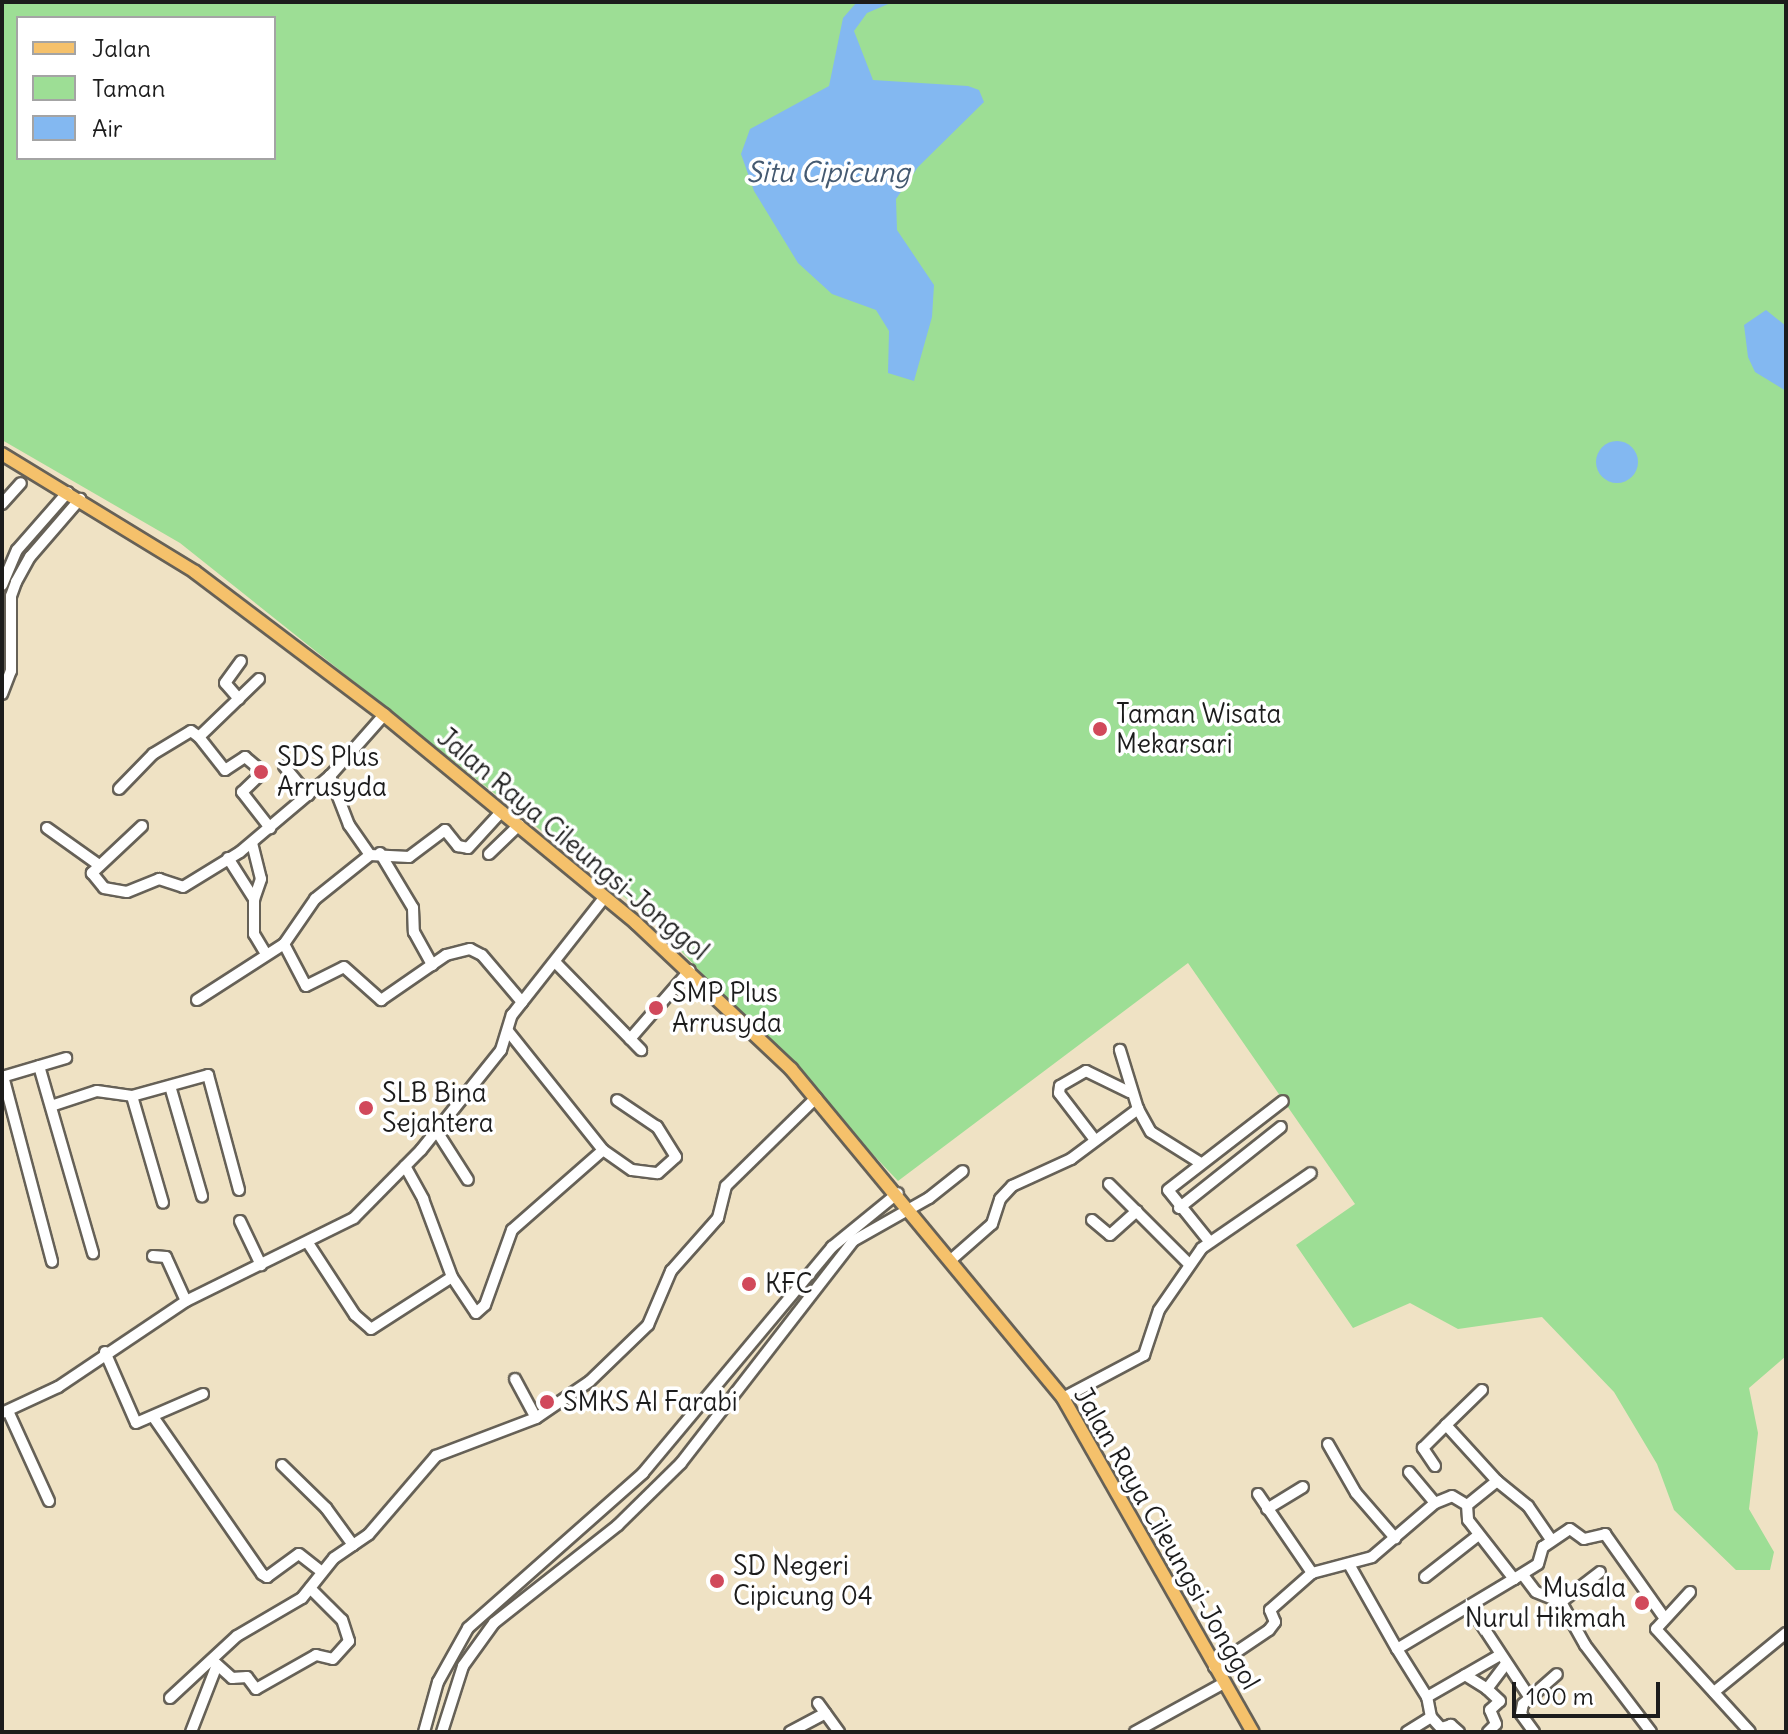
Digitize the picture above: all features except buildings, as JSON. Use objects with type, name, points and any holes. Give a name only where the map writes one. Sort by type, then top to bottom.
[{"type":"main road","name":"Jalan Raya Cileungsi-Jonggol","points":[[2,454],[195,572],[384,715],[690,970],[816,1098],[898,1193],[1063,1398],[1253,1732]]},
{"type":"street","points":[[2,504],[21,483]]},
{"type":"street","points":[[2,585],[17,550],[68,492]]},
{"type":"street","points":[[2,694],[11,671],[11,596],[16,582],[30,557],[80,499]]},
{"type":"street","points":[[239,699],[225,683],[241,661]]},
{"type":"street","points":[[199,737],[259,679]]},
{"type":"street","points":[[142,826],[99,865],[92,877],[119,892],[159,879],[183,887],[270,828],[330,776],[384,715]]},
{"type":"street","points":[[119,789],[153,754],[189,731],[199,737],[225,770],[245,757],[263,772],[242,792],[270,828]]},
{"type":"street","points":[[284,766],[308,795]]},
{"type":"street","points":[[330,776],[349,825],[375,854],[413,908],[414,932],[432,965]]},
{"type":"street","points":[[197,1000],[284,944],[315,899],[375,854],[409,857],[441,831],[468,848],[502,811]]},
{"type":"street","points":[[489,854],[519,825]]},
{"type":"street","points":[[47,828],[99,865]]},
{"type":"street","points":[[252,843],[261,879],[254,899],[254,934],[266,954]]},
{"type":"street","points":[[228,858],[254,899]]},
{"type":"street","points":[[49,1501],[5,1412],[58,1387],[105,1352],[186,1301],[354,1218],[405,1166],[501,1050],[522,1002],[556,963],[605,897]]},
{"type":"street","points":[[284,944],[306,986],[344,967],[381,1000],[454,952],[477,951],[522,1002]]},
{"type":"street","points":[[556,963],[641,1050]]},
{"type":"street","points":[[630,1039],[690,970]]},
{"type":"street","points":[[508,1031],[603,1150],[647,1174],[658,1173],[675,1160],[657,1127],[617,1100]]},
{"type":"street","points":[[1120,1050],[1129,1092],[1151,1132],[1199,1162]]},
{"type":"street","points":[[52,1262],[2,1076],[66,1058]]},
{"type":"street","points":[[39,1066],[93,1253]]},
{"type":"street","points":[[1095,1140],[1061,1097],[1060,1086],[1086,1071],[1129,1092]]},
{"type":"street","points":[[51,1106],[97,1091],[132,1096],[208,1075],[239,1190]]},
{"type":"street","points":[[170,1086],[202,1196]]},
{"type":"street","points":[[132,1096],[163,1203]]},
{"type":"street","points":[[170,1698],[215,1662],[237,1636],[310,1588],[322,1572],[369,1534],[436,1456],[536,1418],[590,1381],[642,1333],[662,1303],[671,1271],[718,1218],[726,1186],[816,1098]]},
{"type":"street","points":[[1209,1241],[1179,1208],[1169,1188],[1199,1162],[1283,1101]]},
{"type":"street","points":[[952,1259],[992,1224],[1000,1199],[1012,1186],[1071,1159],[1138,1109]]},
{"type":"street","points":[[1179,1208],[1281,1127]]},
{"type":"street","points":[[436,1130],[468,1180]]},
{"type":"street","points":[[405,1166],[452,1277],[478,1312],[488,1296],[501,1249],[517,1223],[603,1150]]},
{"type":"street","points":[[442,1732],[463,1666],[494,1623],[657,1488],[750,1378],[839,1255],[871,1228],[910,1208],[963,1171]]},
{"type":"street","points":[[1063,1398],[1144,1355],[1159,1310],[1189,1264],[1209,1241],[1311,1173]]},
{"type":"street","points":[[1109,1184],[1189,1264]]},
{"type":"street","points":[[424,1732],[438,1682],[468,1628],[643,1473],[832,1247],[898,1193]]},
{"type":"street","points":[[1092,1220],[1110,1235],[1137,1211]]},
{"type":"street","points":[[240,1221],[261,1265]]},
{"type":"street","points":[[308,1243],[355,1315],[371,1329],[452,1277]]},
{"type":"street","points":[[153,1256],[166,1257],[186,1301]]},
{"type":"street","points":[[105,1352],[134,1421],[154,1418],[203,1394]]},
{"type":"street","points":[[734,1366],[750,1378]]},
{"type":"street","points":[[515,1379],[536,1418]]},
{"type":"street","points":[[1435,1466],[1423,1448],[1482,1390]]},
{"type":"street","points":[[154,1418],[262,1574],[267,1577],[299,1554],[322,1572]]},
{"type":"street","points":[[1446,1425],[1497,1481],[1528,1506],[1552,1541]]},
{"type":"street","points":[[1328,1444],[1356,1493],[1395,1538]]},
{"type":"street","points":[[282,1465],[326,1508],[353,1545]]},
{"type":"street","points":[[1409,1472],[1435,1503]]},
{"type":"street","points":[[1467,1505],[1497,1481]]},
{"type":"street","points":[[1267,1509],[1303,1487]]},
{"type":"street","points":[[1258,1494],[1312,1573]]},
{"type":"street","points":[[1214,1667],[1262,1637],[1274,1623],[1270,1610],[1312,1573],[1350,1566],[1395,1538],[1435,1503],[1452,1496],[1467,1505],[1476,1537],[1534,1590],[1561,1602],[1585,1645],[1651,1732]]},
{"type":"street","points":[[1397,1649],[1541,1562],[1542,1548],[1570,1529],[1584,1539],[1597,1534],[1610,1537],[1663,1616]]},
{"type":"street","points":[[1425,1577],[1476,1537]]},
{"type":"street","points":[[1350,1566],[1427,1697],[1431,1717],[1442,1728],[1451,1725],[1459,1732]]},
{"type":"street","points":[[1561,1602],[1600,1572]]},
{"type":"street","points":[[215,1662],[232,1678],[243,1675],[256,1689],[316,1655],[333,1659],[349,1641],[342,1620],[310,1588]]},
{"type":"street","points":[[1690,1592],[1663,1616],[1656,1629],[1750,1732]]},
{"type":"street","points":[[1470,1607],[1530,1698]]},
{"type":"street","points":[[1714,1692],[1786,1633]]},
{"type":"street","points":[[1427,1697],[1465,1675],[1503,1660]]},
{"type":"street","points":[[1487,1689],[1503,1660]]},
{"type":"street","points":[[191,1732],[204,1710],[215,1662]]},
{"type":"street","points":[[1534,1732],[1521,1714],[1530,1698],[1557,1674]]},
{"type":"street","points":[[1465,1675],[1500,1701],[1490,1710],[1496,1724],[1488,1732]]},
{"type":"street","points":[[1135,1732],[1224,1683]]},
{"type":"street","points":[[818,1703],[839,1732]]},
{"type":"street","points":[[790,1732],[825,1713]]},
{"type":"street","points":[[1407,1732],[1431,1717]]},
{"type":"green space","name":"Taman Wisata Mekarsari","points":[[2,2],[1786,2],[1786,1356],[1749,1388],[1758,1433],[1749,1509],[1774,1552],[1770,1570],[1736,1570],[1674,1510],[1657,1464],[1614,1392],[1542,1317],[1458,1329],[1410,1303],[1353,1328],[1296,1245],[1355,1204],[1188,963],[898,1181],[647,915],[180,543],[2,440]]},
{"type":"water","name":"Situ Cipicung","points":[[857,2],[893,2],[867,13],[854,31],[873,80],[968,86],[979,90],[984,102],[918,167],[896,199],[897,230],[934,285],[932,317],[914,381],[888,373],[889,331],[876,310],[832,294],[798,263],[754,191],[741,154],[750,129],[829,86],[843,18]]},
{"type":"water","points":[[1766,310],[1786,326],[1786,391],[1755,372],[1748,357],[1744,325]]},
{"type":"water","points":[[1617,441],[1632,447],[1638,462],[1632,477],[1617,483],[1602,477],[1596,462],[1602,447]]},
{"type":"place","name":"Taman Wisata Mekarsari","points":[[1100,729]]},
{"type":"place","name":"SDS Plus Arrusyda","points":[[261,772]]},
{"type":"place","name":"SMP Plus Arrusyda","points":[[656,1008]]},
{"type":"place","name":"SLB Bina Sejahtera","points":[[366,1108]]},
{"type":"place","name":"KFC","points":[[749,1284]]},
{"type":"place","name":"SMKS Al Farabi","points":[[547,1402]]},
{"type":"place","name":"SD Negeri Cipicung 04","points":[[717,1581]]},
{"type":"place","name":"Musala Nurul Hikmah","points":[[1642,1603]]}]
